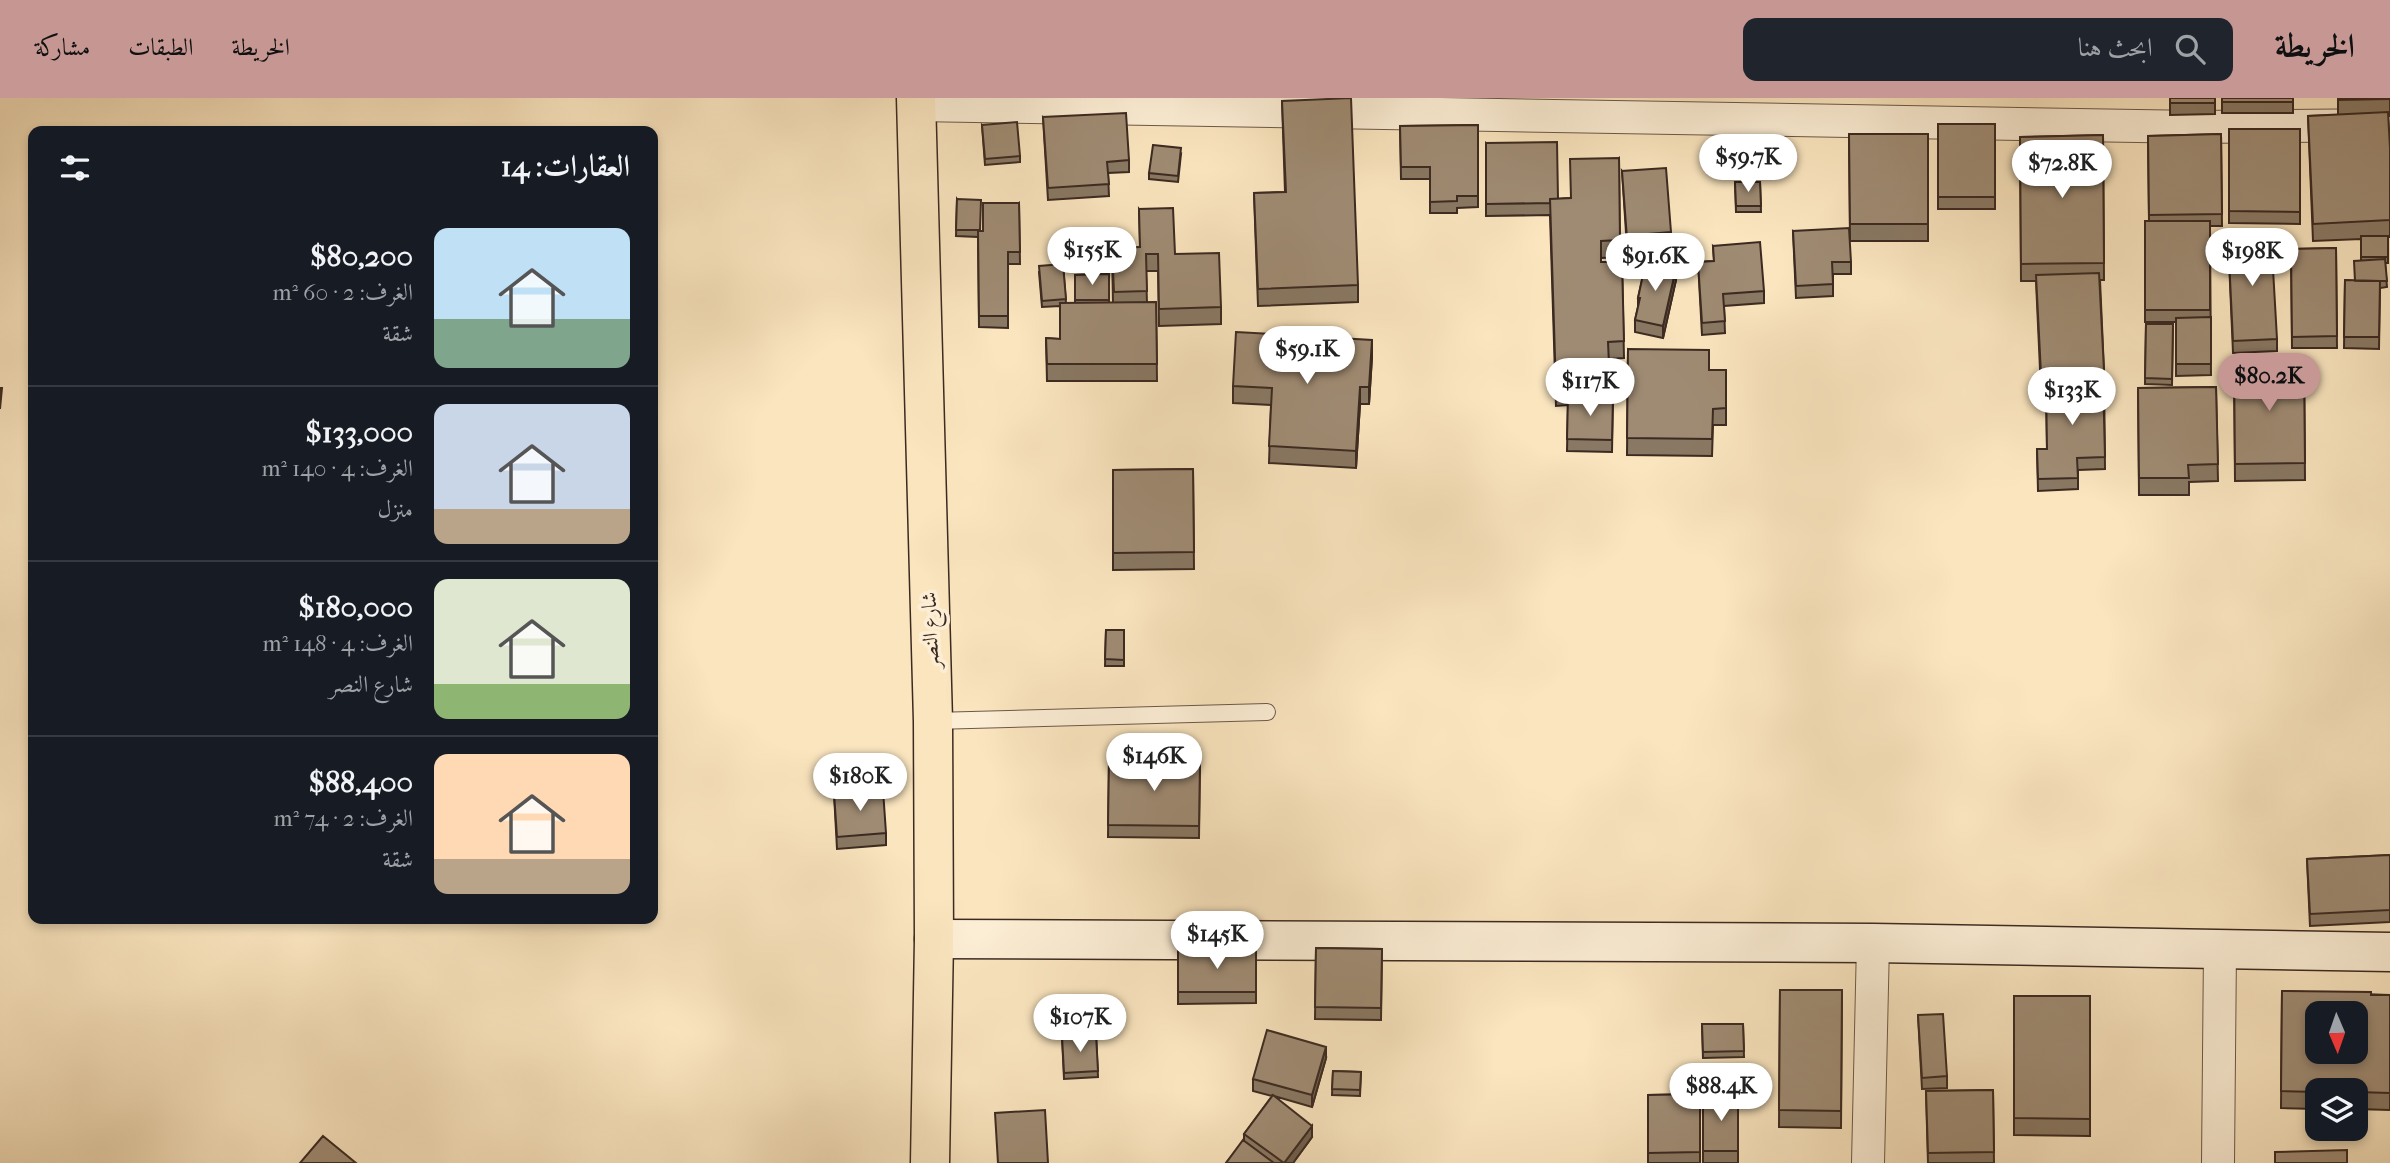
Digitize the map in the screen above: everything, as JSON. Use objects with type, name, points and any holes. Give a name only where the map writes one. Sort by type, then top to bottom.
[{"type":"main road","name":"شارع النصر","points":[[916,101],[933,721],[934,939],[930,1163]]},
{"type":"main road","points":[[934,939],[1873,943],[2390,952]]},
{"type":"street","points":[[916,101],[2184,127],[2390,125]]},
{"type":"street","points":[[1868,1163],[1873,943]]},
{"type":"street","points":[[2218,1163],[2220,949]]},
{"type":"lane","points":[[933,721],[1267,712]]},
{"type":"building","points":[[1351,98],[1358,285],[1258,289],[1254,193],[1286,192],[1282,101]]},
{"type":"building","points":[[2170,98],[2215,98],[2215,103],[2170,103]]},
{"type":"building","points":[[2222,98],[2293,98],[2293,102],[2222,102]]},
{"type":"building","points":[[2390,98],[2390,99],[2338,100]]},
{"type":"building","points":[[2388,112],[2390,220],[2313,224],[2308,116]]},
{"type":"building","points":[[1126,113],[1129,160],[1107,162],[1109,184],[1048,188],[1043,117]]},
{"type":"building","points":[[1017,122],[1020,156],[985,159],[982,125]]},
{"type":"building","points":[[1938,124],[1995,124],[1995,197],[1938,197]]},
{"type":"building","points":[[1478,125],[1478,196],[1457,196],[1457,201],[1430,202],[1430,167],[1401,167],[1400,126]]},
{"type":"building","points":[[2229,129],[2300,129],[2300,212],[2229,211]]},
{"type":"building","points":[[1849,134],[1928,134],[1928,224],[1850,224]]},
{"type":"building","points":[[2221,134],[2222,214],[2149,215],[2148,136]]},
{"type":"building","points":[[2103,135],[2104,263],[2021,264],[2020,137]]},
{"type":"building","points":[[1557,142],[1558,199],[1550,199],[1550,203],[1486,204],[1486,143]]},
{"type":"building","points":[[1153,145],[1181,148],[1178,176],[1149,173]]},
{"type":"building","points":[[1619,158],[1620,240],[1601,241],[1601,262],[1622,262],[1624,341],[1608,342],[1610,387],[1556,389],[1550,199],[1571,198],[1570,159]]},
{"type":"building","points":[[1666,168],[1671,232],[1649,234],[1650,250],[1628,252],[1622,171]]},
{"type":"building","points":[[1735,182],[1760,182],[1761,206],[1736,206]]},
{"type":"building","points":[[957,199],[981,200],[980,230],[956,230]]},
{"type":"building","points":[[983,203],[1019,203],[1020,252],[1008,252],[1008,316],[979,316],[978,231],[983,231]]},
{"type":"building","points":[[1173,208],[1175,254],[1219,253],[1221,307],[1159,309],[1158,254],[1146,254],[1147,291],[1114,292],[1112,248],[1140,247],[1139,209]]},
{"type":"building","points":[[2145,221],[2210,221],[2210,310],[2145,310]]},
{"type":"building","points":[[1849,228],[1851,262],[1832,262],[1833,284],[1796,286],[1793,231]]},
{"type":"building","points":[[2271,234],[2277,339],[2233,341],[2228,237]]},
{"type":"building","points":[[2361,236],[2388,236],[2388,257],[2361,257]]},
{"type":"building","points":[[1760,242],[1764,291],[1723,294],[1725,321],[1702,323],[1698,262],[1714,261],[1713,246]]},
{"type":"building","points":[[2336,248],[2337,336],[2292,337],[2291,249]]},
{"type":"building","points":[[2385,259],[2387,281],[2355,281],[2354,261]]},
{"type":"building","points":[[1646,261],[1676,268],[1663,326],[1635,320]]},
{"type":"building","points":[[1063,264],[1066,299],[1042,301],[1039,266]]},
{"type":"building","points":[[2099,273],[2104,371],[2041,374],[2036,275]]},
{"type":"building","points":[[1109,274],[1109,300],[1075,300],[1075,275]]},
{"type":"building","points":[[2345,280],[2380,281],[2379,337],[2344,337]]},
{"type":"building","points":[[1156,302],[1157,364],[1047,364],[1046,338],[1060,339],[1060,303]]},
{"type":"building","points":[[2211,317],[2211,364],[2176,364],[2176,318]]},
{"type":"building","points":[[2146,324],[2173,324],[2172,379],[2145,378]]},
{"type":"building","points":[[1236,332],[1372,340],[1369,387],[1360,387],[1356,451],[1269,446],[1272,388],[1233,386]]},
{"type":"building","points":[[1628,349],[1709,350],[1709,370],[1726,370],[1726,408],[1713,409],[1712,439],[1627,438]]},
{"type":"building","points":[[2234,363],[2304,363],[2305,463],[2235,464]]},
{"type":"building","points":[[2103,379],[2105,457],[2077,458],[2078,478],[2038,479],[2037,449],[2047,449],[2046,380]]},
{"type":"building","points":[[2216,387],[2218,464],[2188,465],[2189,478],[2139,478],[2138,388]]},
{"type":"building","points":[[1568,395],[1613,396],[1612,440],[1567,439]]},
{"type":"building","points":[[1193,469],[1194,552],[1113,553],[1113,470]]},
{"type":"building","points":[[1106,630],[1124,630],[1124,660],[1105,659]]},
{"type":"building","points":[[1109,760],[1200,761],[1199,826],[1108,825]]},
{"type":"building","points":[[883,790],[886,833],[837,837],[834,793]]},
{"type":"building","points":[[2390,855],[2390,910],[2310,914],[2307,859]]},
{"type":"building","points":[[1316,948],[1382,949],[1381,1008],[1315,1007]]},
{"type":"building","points":[[1178,949],[1256,949],[1256,992],[1178,992]]},
{"type":"building","points":[[1780,990],[1842,990],[1841,1111],[1779,1110]]},
{"type":"building","points":[[2282,991],[2371,992],[2371,995],[2390,995],[2390,1093],[2368,1092],[2368,1078],[2305,1078],[2305,1092],[2281,1091]]},
{"type":"building","points":[[2014,996],[2090,996],[2090,1119],[2014,1118]]},
{"type":"building","points":[[1943,1014],[1947,1076],[1922,1078],[1918,1015]]},
{"type":"building","points":[[1702,1024],[1743,1024],[1744,1051],[1703,1052]]},
{"type":"building","points":[[1267,1030],[1326,1047],[1312,1095],[1253,1079]]},
{"type":"building","points":[[1096,1034],[1098,1071],[1064,1073],[1062,1036]]},
{"type":"building","points":[[1333,1071],[1361,1072],[1360,1090],[1332,1089]]},
{"type":"building","points":[[1993,1090],[1994,1152],[1928,1153],[1926,1091]]},
{"type":"building","points":[[1700,1094],[1700,1152],[1648,1153],[1648,1095]]},
{"type":"building","points":[[1273,1095],[1312,1126],[1284,1163],[1244,1134]]},
{"type":"building","points":[[1703,1095],[1738,1095],[1738,1151],[1703,1151]]},
{"type":"building","points":[[1045,1110],[1048,1163],[998,1163],[995,1113]]},
{"type":"building","points":[[323,1136],[356,1163],[300,1163]]},
{"type":"building","points":[[1243,1140],[1274,1163],[1226,1163]]},
{"type":"building","points":[[2347,1150],[2347,1163],[2275,1163],[2275,1152]]}]
